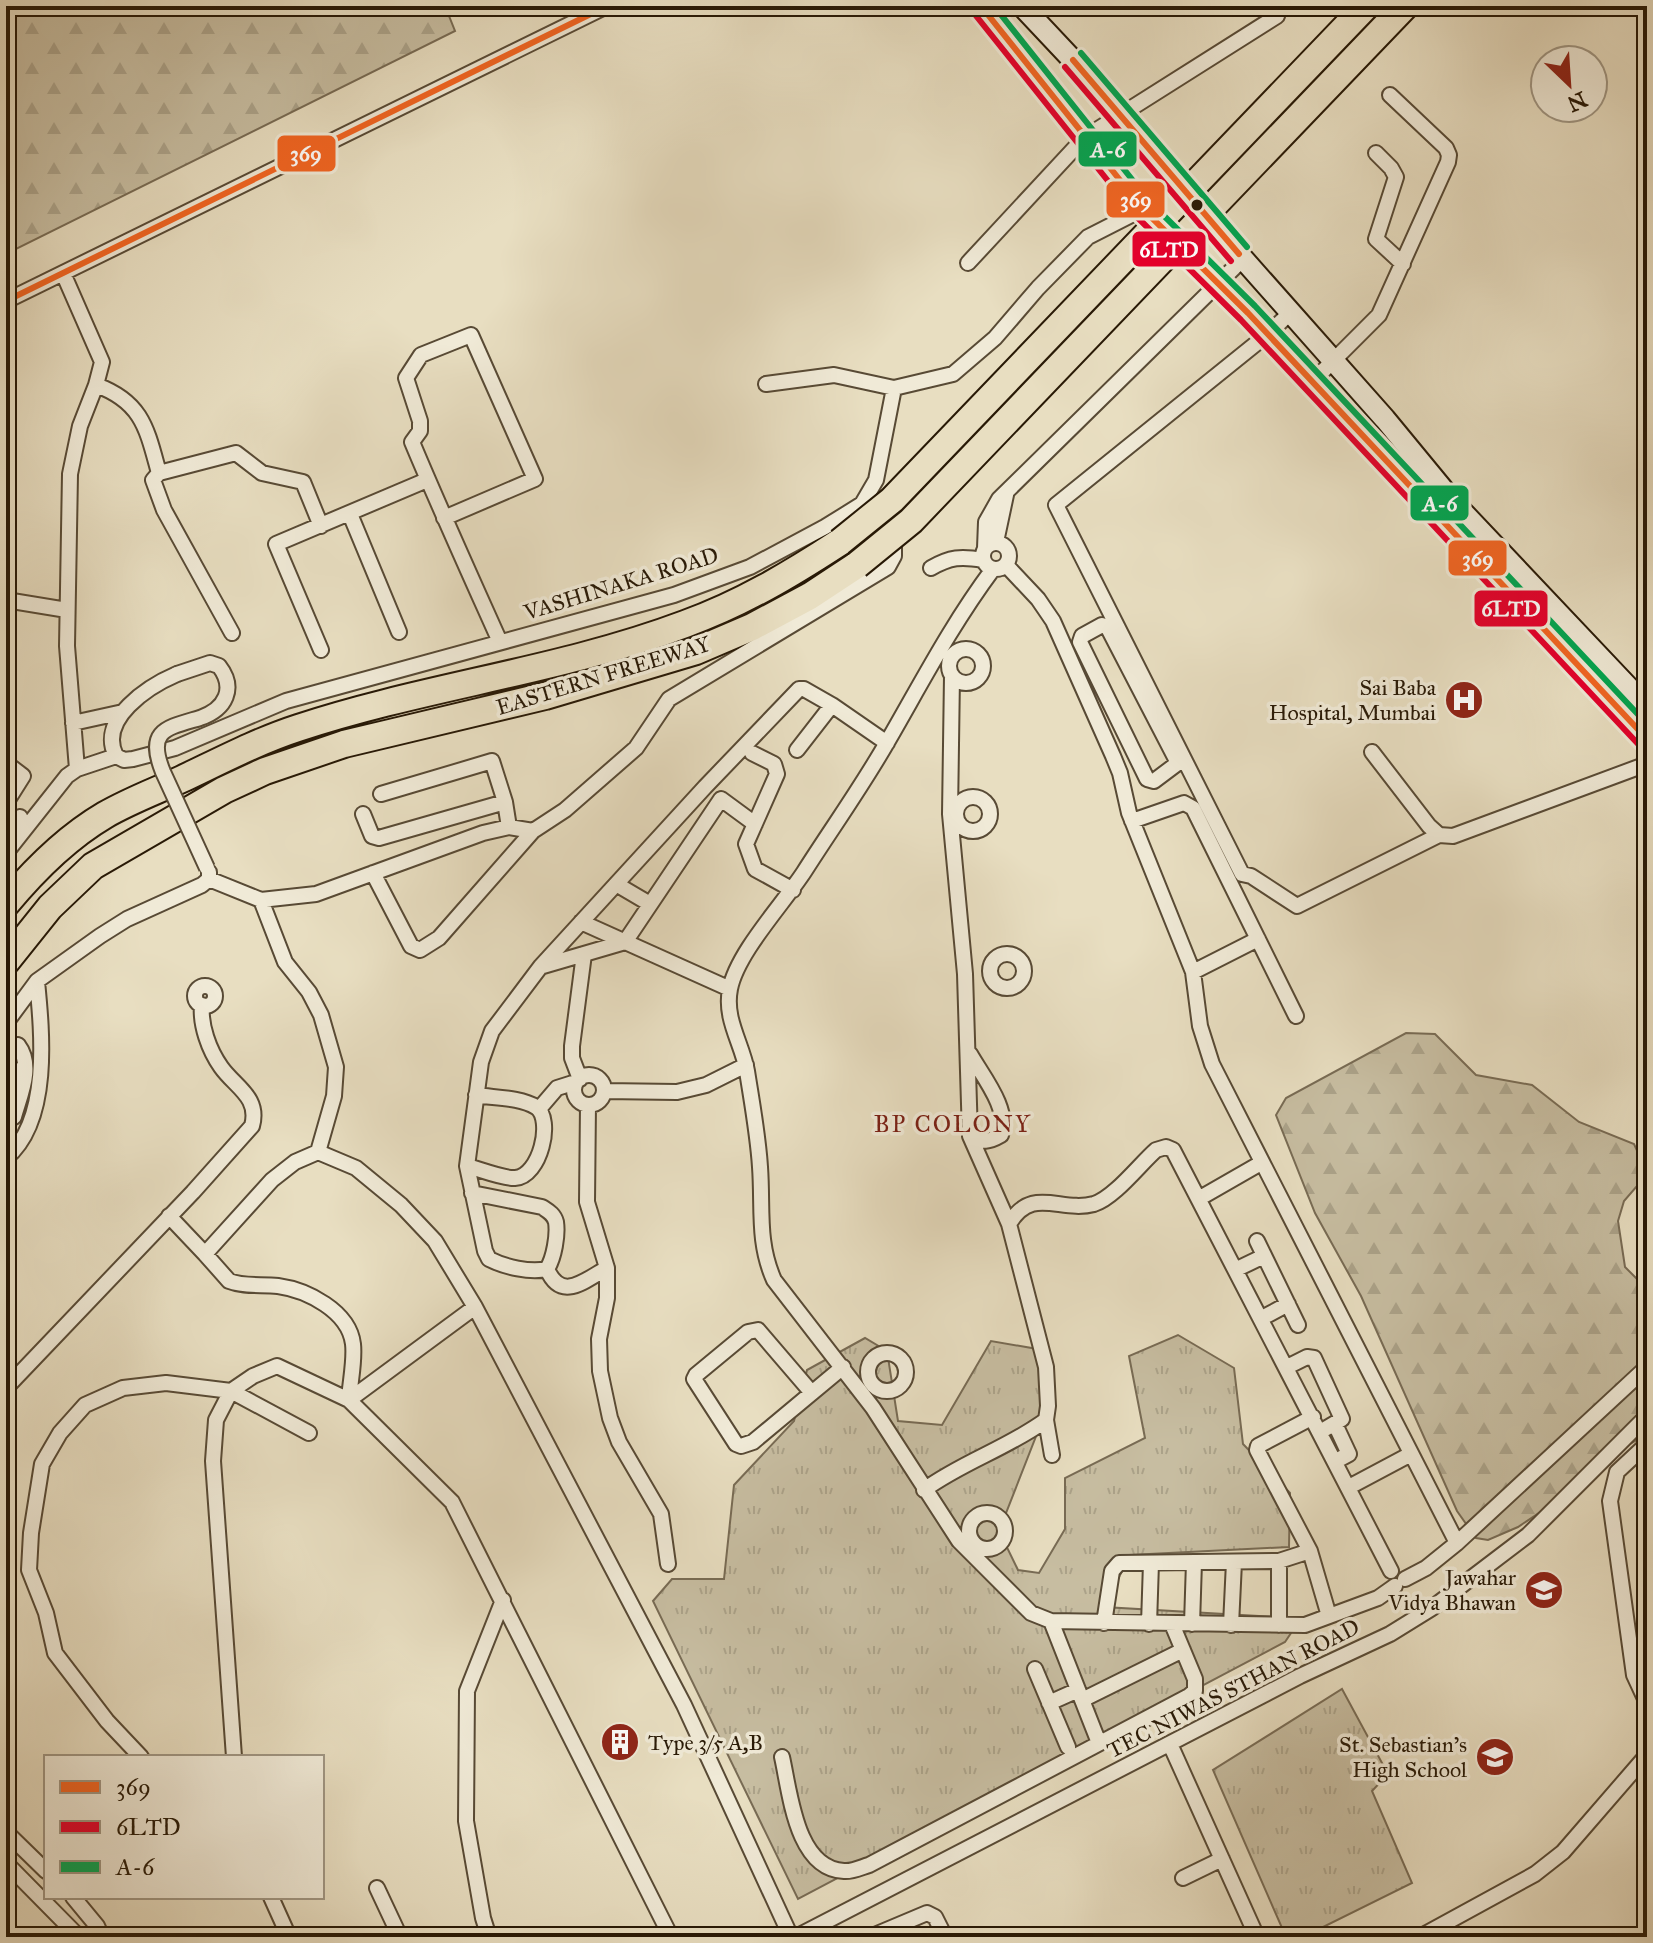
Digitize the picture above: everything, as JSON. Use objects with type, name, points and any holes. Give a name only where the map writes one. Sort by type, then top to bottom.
[{"type":"highway","name":"EASTERN FREEWAY","points":[[6,904],[44,861],[106,815],[253,745],[336,716],[538,669],[686,624],[739,602],[840,542],[892,500],[1366,6]]},
{"type":"highway","name":"EASTERN FREEWAY","points":[[6,962],[50,907],[93,866],[251,777],[344,744],[545,696],[696,651],[810,596],[857,565],[911,521],[1405,6]]},
{"type":"main road","points":[[981,6],[1143,209],[1268,334],[1647,739]]},
{"type":"main road","points":[[1022,6],[1084,72],[1175,182],[1385,419],[1455,504],[1647,707]]},
{"type":"main road","points":[[1248,313],[1271,291]]},
{"type":"main road","points":[[1366,441],[1385,419]]},
{"type":"main road","points":[[1439,519],[1455,504]]},
{"type":"main road","points":[[1485,569],[1501,553]]},
{"type":"main road","points":[[1541,627],[1556,611]]},
{"type":"street","points":[[6,301],[607,6]]},
{"type":"street","points":[[968,263],[1084,138],[1277,16]]},
{"type":"street","points":[[1312,382],[1379,315],[1448,162],[1446,148],[1390,95]]},
{"type":"street","points":[[1376,153],[1396,177],[1376,239],[1403,264]]},
{"type":"street","points":[[766,384],[834,375],[894,388],[953,374],[995,338],[1088,237],[1143,209],[1175,182]]},
{"type":"street","points":[[1243,259],[1006,495],[993,557],[887,743],[793,890],[747,952],[730,989],[730,1019],[746,1065],[759,1148],[761,1240],[766,1261],[774,1280],[873,1408],[924,1490],[972,1549],[1031,1613],[1051,1621],[1305,1625],[1378,1598],[1397,1579],[1426,1568],[1457,1543],[1647,1367]]},
{"type":"street","points":[[6,853],[67,776],[77,769],[67,646],[70,474],[80,426],[102,362],[63,273]]},
{"type":"street","points":[[1291,312],[1268,334],[1056,505],[1242,874],[1251,876],[1297,906],[1439,835],[1453,836],[1647,764]]},
{"type":"street","points":[[444,518],[535,479],[471,335],[421,355],[406,378],[420,421],[420,431],[412,442],[427,480],[444,518],[500,642]]},
{"type":"street","points":[[96,385],[113,391],[144,421],[159,473]]},
{"type":"street","points":[[373,873],[411,946],[420,950],[439,938],[533,831],[565,810],[636,748],[669,699],[888,567],[894,556],[894,547],[862,504],[876,480],[894,388]]},
{"type":"street","points":[[232,633],[164,510],[153,480],[159,473],[236,453],[262,473],[303,482],[321,526]]},
{"type":"street","points":[[321,650],[276,544],[427,480]]},
{"type":"street","name":"VASHINAKA ROAD","points":[[77,769],[116,756],[124,760],[133,759],[175,748],[286,701],[674,595],[737,572],[825,527],[862,504]]},
{"type":"street","points":[[350,514],[399,632]]},
{"type":"street","points":[[931,568],[950,557],[993,557],[1038,599],[1053,621],[1113,756],[1132,821],[1193,972],[1200,1026],[1212,1064],[1457,1543]]},
{"type":"street","points":[[6,600],[67,610]]},
{"type":"street","points":[[959,615],[949,665],[952,676],[953,814],[965,974],[970,1136],[1009,1224],[1046,1367],[1046,1420],[1052,1455]]},
{"type":"street","points":[[1102,625],[1108,628],[1178,766],[1149,781],[1131,746],[1080,642],[1082,636],[1102,625]]},
{"type":"street","points":[[952,676],[961,682],[972,681],[980,674],[983,664],[978,654],[968,649],[953,655]]},
{"type":"street","points":[[116,756],[113,745],[116,724],[137,697],[177,674],[210,663],[219,666],[229,684],[229,695],[214,711],[173,724],[159,738],[156,756],[208,874],[261,900],[316,894],[455,842],[509,827],[533,831]]},
{"type":"street","points":[[472,1193],[542,1207],[551,1213],[556,1221],[553,1261],[547,1269],[537,1271],[489,1259],[472,1193],[467,1166],[481,1062],[492,1031],[541,966],[799,689],[832,705],[887,743]]},
{"type":"street","points":[[797,750],[832,705]]},
{"type":"street","points":[[1096,717],[1112,708]]},
{"type":"street","points":[[73,723],[123,712]]},
{"type":"street","points":[[1113,756],[1131,746]]},
{"type":"street","points":[[1372,752],[1439,835]]},
{"type":"street","points":[[752,753],[774,764],[777,774],[746,844],[755,869],[793,890]]},
{"type":"street","points":[[381,794],[490,761],[495,764],[509,827]]},
{"type":"street","points":[[6,763],[23,776],[6,803]]},
{"type":"street","points":[[705,787],[755,824]]},
{"type":"street","points":[[541,966],[625,942],[721,799]]},
{"type":"street","points":[[363,814],[372,836],[379,838],[505,802]]},
{"type":"street","points":[[1132,821],[1184,803],[1193,808],[1296,1016]]},
{"type":"street","points":[[6,834],[20,817]]},
{"type":"street","points":[[6,1023],[37,981],[127,919],[202,885],[208,874]]},
{"type":"street","points":[[616,884],[650,904]]},
{"type":"street","points":[[261,900],[285,962],[309,992],[321,1015],[336,1067],[334,1096],[318,1152]]},
{"type":"street","points":[[581,922],[730,989]]},
{"type":"street","points":[[1193,972],[1258,939]]},
{"type":"street","points":[[584,954],[572,1058],[578,1081],[576,1097],[588,1105]]},
{"type":"street","points":[[965,974],[990,970]]},
{"type":"street","points":[[6,1158],[13,1153],[30,1123],[39,1083],[42,1035],[37,981]]},
{"type":"street","points":[[6,1388],[252,1126],[255,1116],[247,1094],[222,1069],[214,1055],[202,1020],[202,1005]]},
{"type":"street","points":[[6,1052],[18,1045],[25,1065],[26,1076],[14,1117]]},
{"type":"street","points":[[968,1051],[1003,1114],[1004,1127],[1001,1135],[992,1140],[981,1142],[970,1136]]},
{"type":"street","points":[[6,1090],[25,1065]]},
{"type":"street","points":[[604,1091],[677,1092],[706,1085],[746,1065]]},
{"type":"street","points":[[539,1109],[557,1088],[594,1076],[602,1081],[604,1091],[601,1100],[588,1105]]},
{"type":"street","points":[[467,1166],[515,1179],[530,1172],[537,1162],[542,1143],[544,1118],[539,1109],[525,1103],[476,1095]]},
{"type":"street","points":[[588,1105],[587,1202],[607,1268],[607,1298],[598,1355],[610,1418],[619,1442],[661,1514],[668,1564]]},
{"type":"street","points":[[1009,1224],[1022,1207],[1033,1202],[1083,1205],[1104,1199],[1156,1150],[1166,1147],[1173,1150],[1397,1579]]},
{"type":"street","points":[[205,1254],[272,1180],[295,1162],[318,1152],[356,1168],[401,1205],[435,1241],[475,1307],[684,1705],[793,1937]]},
{"type":"street","points":[[1200,1198],[1261,1163]]},
{"type":"street","points":[[169,1216],[229,1281],[302,1292],[315,1298],[341,1319],[353,1343],[349,1400]]},
{"type":"street","points":[[1257,1241],[1298,1325]]},
{"type":"street","points":[[1237,1269],[1264,1256]]},
{"type":"street","points":[[547,1269],[560,1287],[566,1288],[607,1268]]},
{"type":"street","points":[[1262,1318],[1288,1304]]},
{"type":"street","points":[[349,1400],[475,1307]]},
{"type":"street","points":[[812,1393],[758,1330],[753,1330],[694,1379],[736,1444],[741,1446],[753,1442],[812,1393],[846,1372],[870,1364]]},
{"type":"street","points":[[886,1353],[898,1357],[905,1367],[904,1379],[896,1388],[885,1390],[871,1382],[870,1364],[874,1358],[886,1353]]},
{"type":"street","points":[[1287,1367],[1307,1357],[1314,1358],[1341,1415],[1340,1422],[1320,1432]]},
{"type":"street","points":[[234,1755],[213,1461],[216,1420],[231,1391],[253,1376],[277,1366],[349,1400],[452,1502],[671,1937]]},
{"type":"street","points":[[139,1755],[107,1721],[55,1653],[46,1613],[29,1570],[31,1533],[42,1464],[60,1433],[85,1405],[123,1388],[166,1383],[231,1391],[309,1433]]},
{"type":"street","points":[[873,1408],[885,1390]]},
{"type":"street","name":"TEC NIWAS STHAN ROAD","points":[[793,1937],[1300,1676],[1390,1634],[1432,1608],[1528,1535],[1647,1416]]},
{"type":"street","points":[[1313,1417],[1258,1446],[1257,1450],[1310,1551],[1329,1616]]},
{"type":"street","points":[[924,1490],[944,1475],[1023,1437],[1046,1420]]},
{"type":"street","points":[[1335,1424],[1349,1450],[1347,1456],[1336,1461]]},
{"type":"street","points":[[1647,1444],[1617,1472],[1610,1501],[1634,1675],[1647,1703]]},
{"type":"street","points":[[1349,1487],[1411,1454]]},
{"type":"street","points":[[1104,1623],[1116,1565],[1279,1561],[1310,1551]]},
{"type":"street","points":[[1279,1561],[1279,1625]]},
{"type":"street","points":[[1192,1624],[1194,1562]]},
{"type":"street","points":[[1231,1625],[1234,1562]]},
{"type":"street","points":[[1149,1624],[1151,1563]]},
{"type":"street","points":[[489,1937],[466,1821],[467,1691],[503,1600]]},
{"type":"street","points":[[1051,1621],[1099,1743]]},
{"type":"street","points":[[782,1757],[799,1830],[814,1858],[845,1872],[869,1865],[1195,1691],[1195,1679],[1172,1624]]},
{"type":"street","points":[[1049,1703],[1080,1695],[1183,1650]]},
{"type":"street","points":[[1035,1669],[1068,1747]]},
{"type":"street","points":[[1170,1744],[1257,1937]]},
{"type":"street","points":[[1420,1937],[1535,1874],[1563,1852],[1647,1755]]},
{"type":"street","points":[[6,1832],[44,1869]]},
{"type":"street","points":[[1183,1878],[1222,1859]]},
{"type":"street","points":[[6,1863],[79,1937]]},
{"type":"street","points":[[377,1888],[400,1937]]},
{"type":"street","points":[[75,1899],[102,1937]]},
{"type":"street","points":[[272,1899],[289,1937]]},
{"type":"street","points":[[870,1937],[927,1913],[935,1917],[945,1937]]},
{"type":"green space","points":[[6,6],[445,6],[455,31],[6,254]]},
{"type":"green space","points":[[1406,1033],[1435,1034],[1476,1075],[1532,1085],[1579,1122],[1634,1144],[1644,1178],[1624,1201],[1618,1221],[1625,1267],[1647,1289],[1647,1434],[1603,1460],[1572,1491],[1518,1527],[1488,1540],[1476,1538],[1457,1511],[1361,1296],[1315,1213],[1276,1115],[1286,1098]]},
{"type":"green space","points":[[1178,1335],[1234,1368],[1243,1444],[1290,1493],[1289,1547],[1130,1555],[1104,1607],[1277,1617],[1295,1627],[1285,1642],[798,1899],[653,1601],[672,1579],[724,1579],[734,1485],[794,1421],[807,1370],[865,1338],[887,1351],[898,1421],[942,1425],[991,1341],[1037,1349],[1051,1398],[999,1531],[1018,1570],[1039,1573],[1065,1529],[1065,1478],[1145,1438],[1129,1356]]},
{"type":"green space","points":[[1342,1689],[1388,1774],[1372,1791],[1412,1883],[1303,1937],[1286,1937],[1213,1770]]},
{"type":"transit line","name":"369","points":[[6,301],[607,6]]},
{"type":"transit line","name":"369","points":[[981,6],[1143,209],[1248,313],[1647,739]]},
{"type":"transit line","name":"A-6","points":[[994,6],[1150,202],[1255,306],[1647,724]]},
{"type":"transit line","name":"6LTD","points":[[973,12],[1136,216],[1241,320],[1640,746]]},
{"type":"transit line","name":"A-6","points":[[1081,53],[1247,247]]},
{"type":"transit line","name":"369","points":[[1073,60],[1239,254]]},
{"type":"transit line","name":"6LTD","points":[[1065,67],[1231,261]]},
{"type":"place","name":"Sai Baba Hospital, Mumbai","points":[[1464,700]]},
{"type":"place","name":"Jawahar Vidya Bhawan","points":[[1544,1590]]},
{"type":"place","name":"Type 3/5 A,B","points":[[620,1742]]},
{"type":"place","name":"St. Sebastian's High School","points":[[1495,1757]]},
{"type":"district","name":"BP COLONY","points":[[953,1124]]}]
